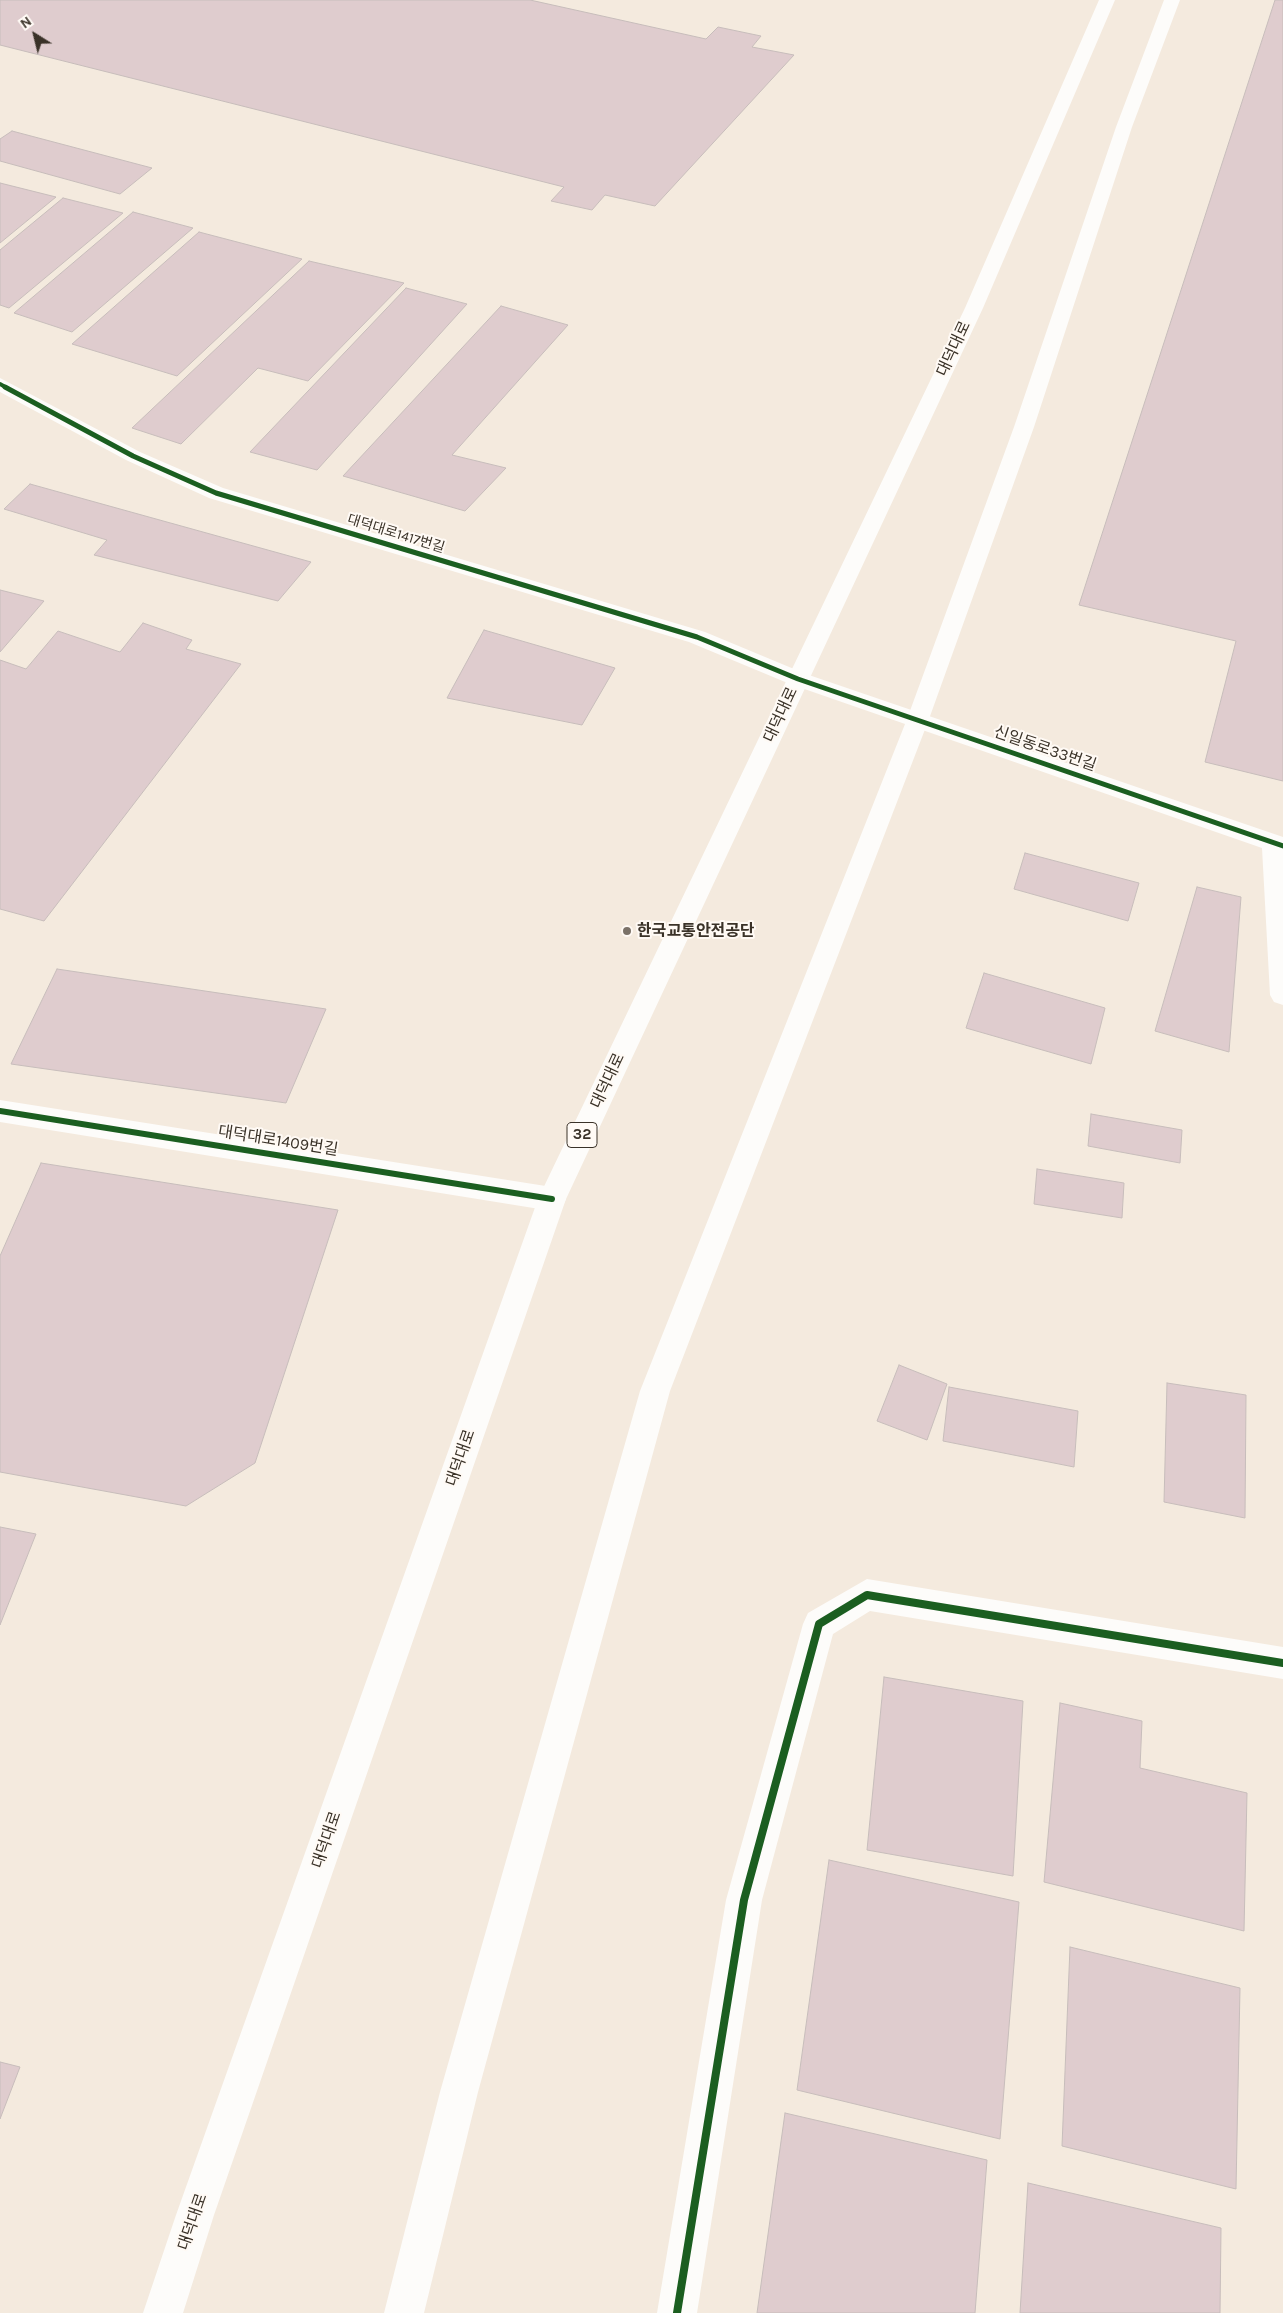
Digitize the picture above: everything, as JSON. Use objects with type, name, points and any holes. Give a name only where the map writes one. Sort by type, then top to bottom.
[{"type":"main road","name":"대덕대로","points":[[163,2313],[198,2206],[552,1198],[974,308],[1107,0]]},
{"type":"main road","points":[[404,2313],[459,2092],[654,1391],[918,719],[1024,427],[1124,127],[1172,0]]},
{"type":"main road","name":"대덕대로1417번길","points":[[0,384],[133,456],[216,494],[697,637],[798,679]]},
{"type":"main road","name":"신일동로33번길","points":[[798,679],[1278,845]]},
{"type":"main road","points":[[1278,845],[1283,995]]},
{"type":"main road","name":"대덕대로1409번길","points":[[0,1111],[552,1198]]},
{"type":"main road","points":[[677,2313],[744,1900],[819,1624],[867,1595],[1283,1663]]},
{"type":"building","points":[[0,0],[530,0],[706,39],[718,27],[761,36],[752,47],[794,55],[655,206],[605,195],[592,210],[551,201],[564,187],[0,45]]},
{"type":"building","points":[[1275,0],[1283,0],[1283,781],[1205,762],[1236,641],[1079,605]]},
{"type":"building","points":[[12,131],[152,168],[120,194],[0,161],[0,139]]},
{"type":"building","points":[[0,183],[56,197],[0,243]]},
{"type":"building","points":[[63,198],[123,213],[9,308],[0,305],[0,250]]},
{"type":"building","points":[[133,212],[193,228],[72,332],[14,313]]},
{"type":"building","points":[[199,232],[302,259],[177,376],[72,344]]},
{"type":"building","points":[[309,261],[404,283],[308,381],[258,368],[181,444],[132,428]]},
{"type":"building","points":[[406,288],[467,304],[317,470],[250,452]]},
{"type":"building","points":[[501,306],[568,325],[452,455],[506,468],[465,511],[343,476]]},
{"type":"building","points":[[30,484],[311,562],[278,601],[94,555],[107,540],[4,509]]},
{"type":"building","points":[[0,590],[44,601],[0,652]]},
{"type":"building","points":[[143,623],[192,640],[186,649],[241,664],[44,921],[0,909],[0,660],[26,669],[58,631],[120,652]]},
{"type":"building","points":[[484,630],[615,668],[582,725],[447,698]]},
{"type":"building","points":[[1025,853],[1139,883],[1128,921],[1014,889]]},
{"type":"building","points":[[1197,887],[1241,897],[1229,1052],[1155,1031]]},
{"type":"building","points":[[57,969],[326,1009],[286,1103],[11,1064]]},
{"type":"building","points":[[984,973],[1105,1008],[1091,1064],[966,1028]]},
{"type":"building","points":[[1091,1114],[1182,1130],[1180,1163],[1088,1146]]},
{"type":"building","points":[[41,1163],[338,1210],[255,1463],[186,1506],[0,1472],[0,1256]]},
{"type":"building","points":[[1037,1169],[1124,1183],[1122,1218],[1034,1204]]},
{"type":"building","points":[[899,1365],[947,1384],[927,1440],[877,1421]]},
{"type":"building","points":[[1167,1383],[1246,1395],[1245,1518],[1164,1502]]},
{"type":"building","points":[[949,1387],[1078,1411],[1074,1467],[943,1441]]},
{"type":"building","points":[[0,1527],[36,1534],[0,1625]]},
{"type":"building","points":[[884,1677],[1023,1701],[1013,1876],[867,1850]]},
{"type":"building","points":[[1060,1703],[1142,1721],[1140,1768],[1247,1793],[1244,1931],[1044,1882]]},
{"type":"building","points":[[829,1860],[1019,1902],[1000,2139],[797,2090]]},
{"type":"building","points":[[1070,1947],[1240,1988],[1236,2189],[1062,2146]]},
{"type":"building","points":[[0,2062],[20,2067],[0,2119]]},
{"type":"building","points":[[785,2113],[987,2160],[975,2313],[757,2313]]},
{"type":"building","points":[[1028,2183],[1221,2228],[1220,2313],[1020,2313]]},
{"type":"cycle path","points":[[0,384],[133,456],[216,493],[697,637],[798,679],[1283,846]]},
{"type":"cycle path","points":[[0,1111],[552,1199]]},
{"type":"cycle path","points":[[677,2313],[744,1900],[819,1624],[867,1595],[1283,1663]]},
{"type":"place","name":"한국교통안전공단","points":[[627,931]]}]
